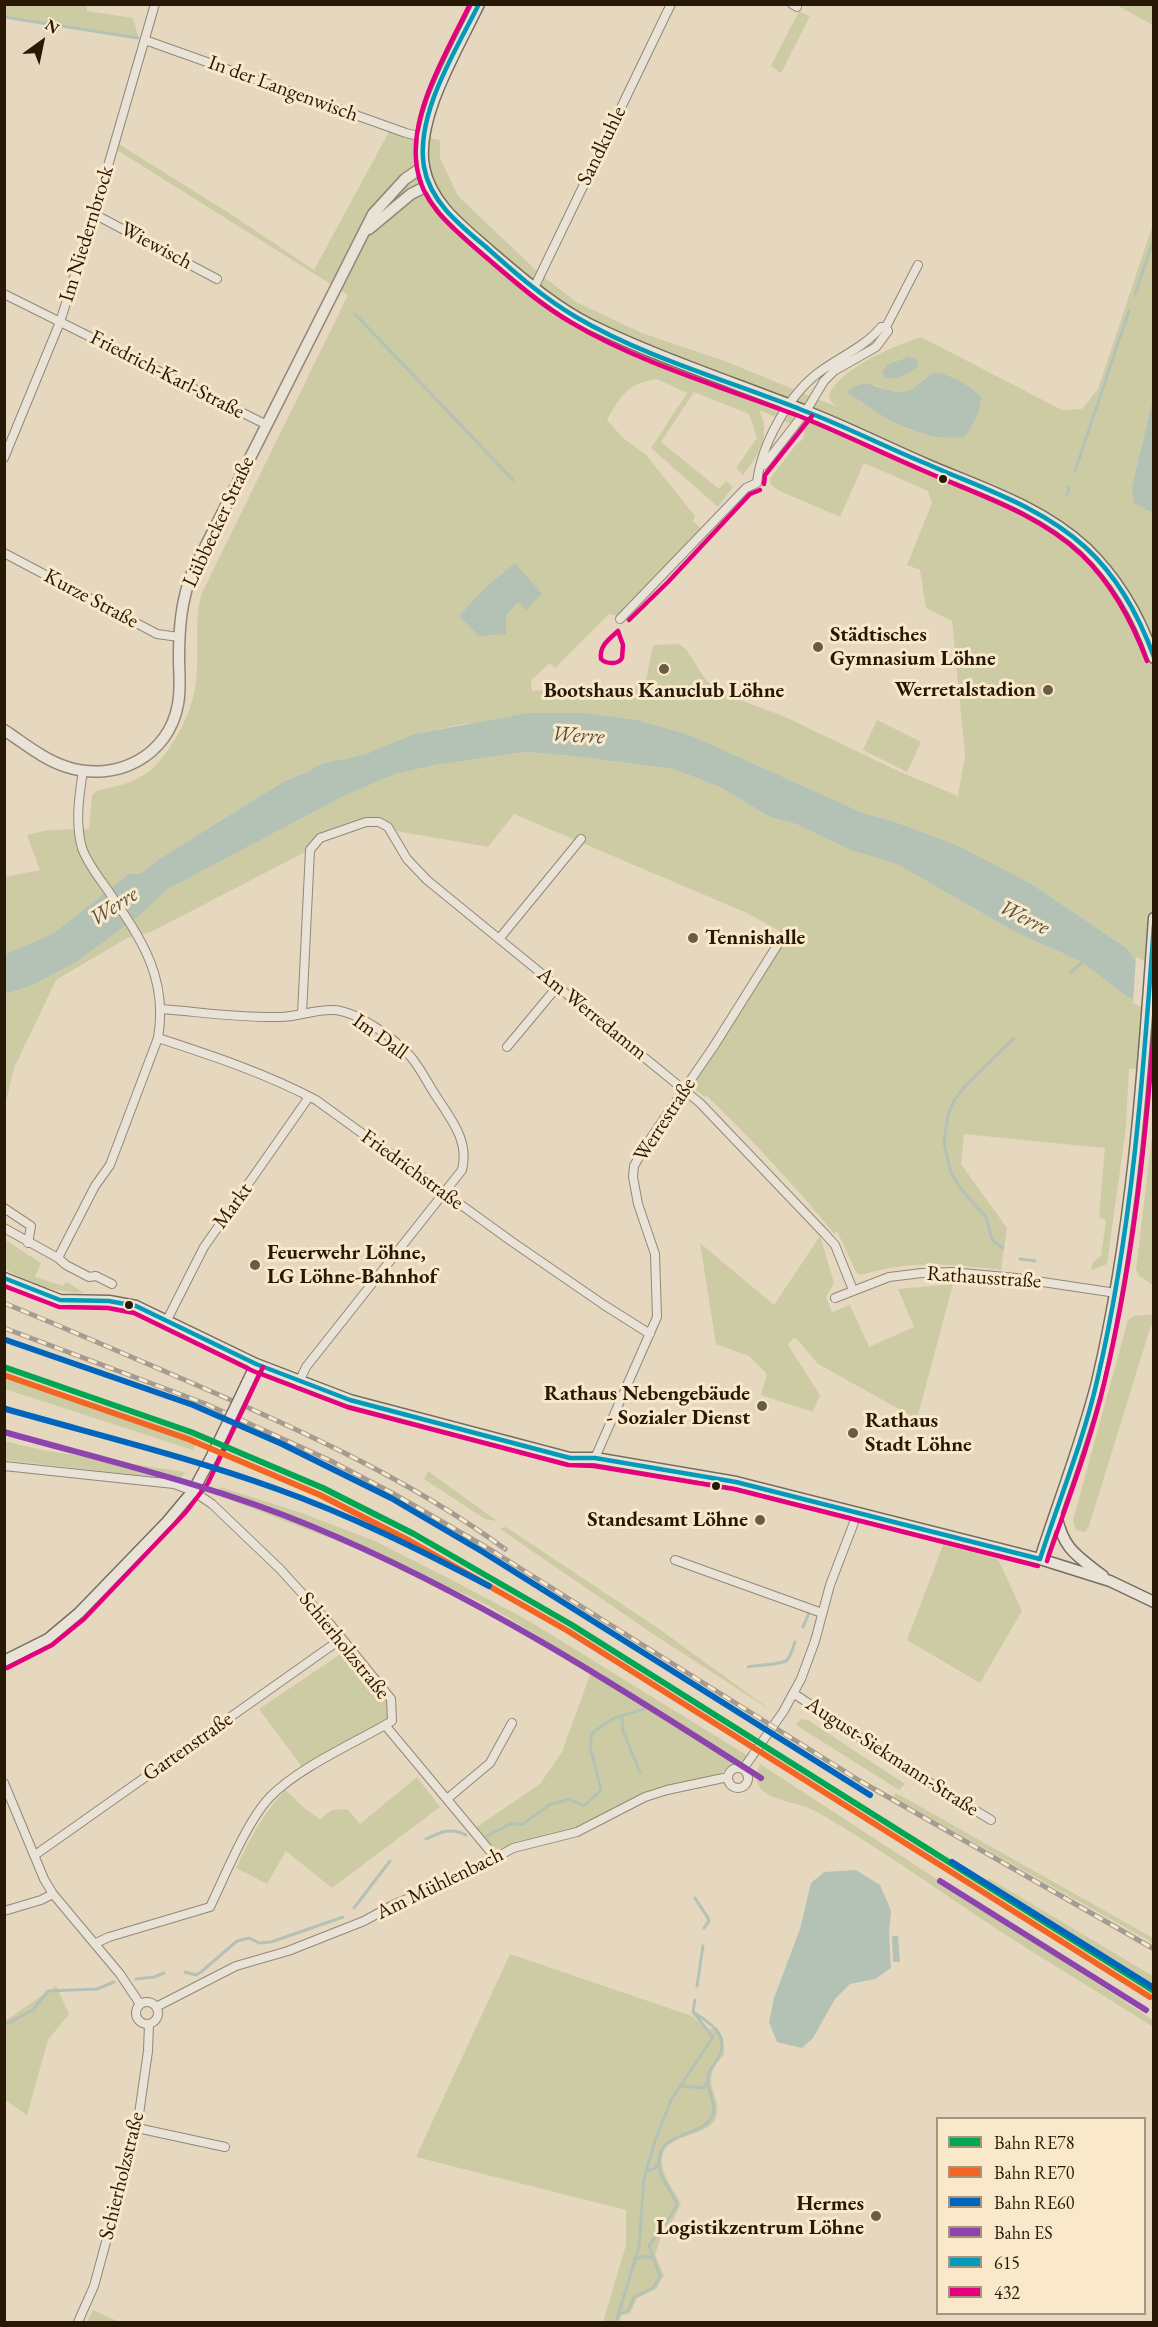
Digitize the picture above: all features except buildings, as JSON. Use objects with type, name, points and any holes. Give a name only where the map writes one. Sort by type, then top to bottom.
[{"type":"main road","points":[[480,4],[435,99],[423,137],[424,166],[429,185],[450,214],[534,288],[572,314],[608,333],[806,411],[1010,500],[1060,529],[1086,548],[1116,582],[1139,621],[1154,658]]},
{"type":"main road","name":"Lübbecker Straße","points":[[4,730],[50,760],[83,771],[108,772],[122,768],[147,756],[163,739],[178,707],[180,637],[184,598],[192,573],[265,424],[373,214],[405,179],[424,166]]},
{"type":"main road","name":"Lübbecker Straße","points":[[357,243],[374,222],[411,194],[429,185]]},
{"type":"main road","points":[[1040,1559],[1096,1384],[1116,1293],[1133,1180],[1154,918]]},
{"type":"main road","points":[[9,1280],[60,1300],[122,1302],[167,1320],[256,1364],[350,1400],[570,1458],[595,1458],[710,1476],[858,1512],[1040,1559],[1110,1581],[1154,1602]]},
{"type":"main road","points":[[4,1661],[48,1639],[79,1612],[194,1491],[256,1364]]},
{"type":"main road","points":[[1055,1515],[1066,1546],[1110,1581]]},
{"type":"street","name":"Im Niedernbrock","points":[[4,458],[60,322],[155,4]]},
{"type":"street","name":"Sandkuhle","points":[[534,288],[671,4]]},
{"type":"street","name":"In der Langenwisch","points":[[145,40],[423,137]]},
{"type":"street","name":"Wiewisch","points":[[94,214],[217,279]]},
{"type":"street","points":[[758,472],[806,411],[824,381],[834,370],[876,347],[888,331],[886,327],[918,265]]},
{"type":"street","name":"Friedrich-Karl-Straße","points":[[4,294],[265,424]]},
{"type":"street","points":[[620,619],[746,488],[757,483],[758,472],[787,404],[817,373],[873,337],[881,327],[886,327]]},
{"type":"street","name":"Kurze Straße","points":[[4,552],[156,634],[180,637]]},
{"type":"street","points":[[58,1258],[95,1186],[110,1165],[158,1038],[161,1009],[159,991],[148,952],[93,870],[82,849],[78,822],[83,771]]},
{"type":"street","name":"Am Werredamm","points":[[302,1014],[310,850],[320,838],[366,822],[380,822],[388,827],[407,859],[427,880],[684,1089]]},
{"type":"street","points":[[499,939],[581,839]]},
{"type":"street","name":"Werrestraße","points":[[595,1458],[657,1317],[655,1254],[634,1189],[634,1166],[714,1046],[783,936]]},
{"type":"street","points":[[507,1047],[557,987]]},
{"type":"street","name":"Im Dall","points":[[161,1009],[281,1017],[317,1010],[336,1010],[364,1020],[412,1058],[456,1126],[462,1141],[465,1153],[462,1170],[443,1191],[306,1367],[299,1382]]},
{"type":"street","name":"Friedrichstraße","points":[[158,1038],[243,1066],[295,1088],[511,1241],[650,1334]]},
{"type":"street","points":[[684,1089],[739,1142],[835,1245],[853,1290]]},
{"type":"street","name":"Markt","points":[[167,1320],[208,1240],[309,1097]]},
{"type":"street","points":[[4,1208],[29,1223],[31,1226],[28,1243]]},
{"type":"street","points":[[4,1228],[89,1277],[96,1276],[112,1284]]},
{"type":"street","name":"Rathausstraße","points":[[835,1298],[889,1277],[952,1272],[1044,1281],[1116,1293]]},
{"type":"street","points":[[4,1466],[174,1484],[194,1491]]},
{"type":"street","name":"Schierholzstraße","points":[[96,1943],[109,1937],[210,1907],[254,1819],[268,1799],[287,1781],[392,1721],[391,1699],[330,1624],[280,1569],[212,1504],[194,1491]]},
{"type":"street","points":[[743,1769],[793,1693],[815,1641],[830,1585],[858,1512]]},
{"type":"street","points":[[675,1560],[822,1613]]},
{"type":"street","name":"Gartenstraße","points":[[35,1855],[342,1640]]},
{"type":"street","name":"August-Siekmann-Straße","points":[[793,1693],[991,1820]]},
{"type":"street","points":[[447,1799],[490,1763],[512,1724]]},
{"type":"street","points":[[385,1725],[495,1857]]},
{"type":"street","points":[[735,1768],[743,1769],[748,1777],[744,1786],[734,1787],[728,1778],[730,1772],[735,1768]]},
{"type":"street","name":"Am Mühlenbach","points":[[156,2007],[236,1966],[288,1951],[364,1921],[394,1904],[473,1871],[513,1848],[577,1832],[645,1797],[667,1790],[728,1778]]},
{"type":"street","points":[[4,1783],[44,1879],[53,1894],[96,1943],[140,2004]]},
{"type":"street","points":[[4,1911],[53,1894]]},
{"type":"street","points":[[147,2002],[156,2007],[158,2011],[156,2020],[149,2024],[138,2019],[136,2012],[140,2004],[147,2002]]},
{"type":"street","name":"Schierholzstraße","points":[[78,2322],[94,2286],[137,2128],[148,2052],[149,2024]]},
{"type":"street","points":[[137,2128],[225,2147]]},
{"type":"shaded area","points":[[4,5],[87,5],[87,11],[133,18],[139,39],[5,18]]},
{"type":"shaded area","points":[[1116,5],[1153,5],[1153,25]]},
{"type":"shaded area","points":[[799,11],[810,16],[781,73],[771,66]]},
{"type":"shaded area","points":[[390,130],[440,140],[440,158],[458,196],[540,274],[576,302],[642,333],[727,362],[837,407],[831,402],[829,395],[844,376],[869,359],[921,337],[1062,410],[1082,409],[1098,389],[1153,224],[1153,398],[1132,486],[1149,512],[1154,513],[1153,968],[1134,959],[1128,949],[1030,883],[959,846],[861,812],[690,735],[637,720],[588,713],[464,724],[414,734],[366,754],[320,764],[286,780],[156,861],[140,874],[128,874],[54,933],[5,955],[5,877],[40,870],[27,835],[48,830],[89,829],[92,795],[99,790],[135,780],[150,771],[162,758],[182,727],[191,704],[196,681],[197,626],[202,593],[348,295],[117,150],[119,144],[314,270]],"holes":[[[926,377],[913,431],[860,402],[848,392],[876,385],[890,392],[905,391],[917,386]],[[657,379],[687,393],[651,448],[718,507],[733,487],[726,481],[719,489],[661,442],[694,392],[749,414],[757,438],[736,468],[743,475],[759,452],[764,436],[763,419],[759,410],[805,430],[803,439],[770,479],[771,485],[840,517],[864,463],[928,491],[932,503],[907,565],[920,570],[926,608],[952,621],[965,756],[958,796],[898,771],[783,716],[721,693],[705,679],[686,649],[678,644],[653,645],[645,686],[532,691],[531,680],[550,663],[555,668],[609,614],[618,616],[628,614],[708,535],[693,521],[695,516],[646,455],[623,438],[607,420],[621,397],[632,387]]]},
{"type":"shaded area","points":[[877,720],[921,742],[907,772],[863,750]]},
{"type":"shaded area","points":[[525,752],[673,769],[720,787],[770,817],[796,824],[850,850],[897,864],[1015,932],[1082,962],[1126,996],[1153,1010],[1153,1073],[1129,1068],[1126,1127],[1107,1264],[1091,1270],[1093,1262],[1101,1256],[1106,1220],[1099,1217],[1105,1148],[964,1134],[961,1164],[1007,1228],[1001,1270],[965,1266],[914,1265],[861,1275],[856,1272],[837,1231],[834,1234],[757,1146],[707,1096],[705,1097],[692,1087],[787,935],[747,913],[514,814],[488,847],[397,831],[388,825],[369,824],[316,841],[309,850],[151,932],[127,938],[56,980],[14,1068],[5,1106],[5,994],[31,986],[78,961],[139,916],[168,889],[344,796],[396,774],[435,765]]},
{"type":"shaded area","points":[[1153,1129],[1153,1285],[1139,1276],[1136,1269]]},
{"type":"shaded area","points":[[820,1236],[834,1283],[826,1297],[832,1312],[850,1305],[869,1347],[914,1327],[898,1289],[953,1284],[917,1419],[818,1364],[798,1340],[793,1338],[788,1345],[820,1395],[813,1412],[761,1395],[767,1374],[749,1356],[716,1344],[700,1243],[774,1305]]},
{"type":"shaded area","points":[[4,1239],[41,1263],[35,1277],[63,1286],[66,1282],[85,1293],[44,1287],[5,1269]]},
{"type":"shaded area","points":[[1153,1314],[1153,1325],[1151,1325],[1089,1526],[1085,1532],[1076,1530],[1073,1520],[1128,1320],[1134,1316]]},
{"type":"shaded area","points":[[4,1373],[187,1434],[197,1439],[193,1450],[5,1389]]},
{"type":"shaded area","points":[[4,1441],[42,1450],[185,1472],[180,1480],[5,1460]]},
{"type":"shaded area","points":[[428,1471],[497,1521],[485,1519],[424,1479]]},
{"type":"shaded area","points":[[220,1487],[299,1512],[375,1541],[452,1580],[529,1621],[748,1756],[741,1763],[733,1765],[716,1776],[646,1793],[571,1830],[542,1838],[519,1841],[501,1849],[491,1848],[475,1828],[540,1784],[562,1752],[592,1669],[489,1606],[415,1571],[222,1497],[217,1491]]},
{"type":"shaded area","points":[[506,1527],[662,1631],[775,1713],[656,1636],[500,1529]]},
{"type":"shaded area","points":[[943,1545],[998,1559],[1022,1611],[980,1683],[907,1640]]},
{"type":"shaded area","points":[[348,1649],[388,1699],[388,1718],[302,1767],[259,1709]]},
{"type":"shaded area","points":[[801,1719],[808,1720],[905,1784],[899,1790],[796,1725]]},
{"type":"shaded area","points":[[760,1764],[1153,2020],[1153,2027],[1015,1941],[859,1837],[808,1808],[776,1798],[762,1790],[757,1775]]},
{"type":"shaded area","points":[[417,1777],[440,1807],[332,1888],[286,1851],[267,1884],[236,1868],[264,1817],[286,1790],[305,1809],[320,1819],[332,1810],[347,1809],[360,1824]]},
{"type":"shaded area","points":[[896,1793],[1153,1938],[1153,1943],[893,1797]]},
{"type":"shaded area","points":[[990,1879],[1153,1976],[1153,1987],[988,1882],[987,1880]]},
{"type":"shaded area","points":[[510,1954],[692,2016],[707,2030],[717,2027],[723,2038],[724,2055],[716,2065],[711,2082],[717,2104],[715,2120],[704,2129],[670,2144],[664,2150],[662,2157],[662,2165],[668,2182],[681,2203],[673,2220],[663,2230],[655,2255],[664,2275],[656,2289],[637,2298],[630,2313],[622,2315],[619,2322],[603,2322],[626,2245],[626,2210],[416,2157]]},
{"type":"shaded area","points":[[56,1986],[69,2014],[48,2040],[27,2115],[5,2100],[5,2021]]},
{"type":"shaded area","points":[[93,2310],[119,2322],[87,2322]]},
{"type":"water","points":[[908,357],[917,360],[918,365],[915,368],[897,377],[884,377],[882,372],[887,365]]},
{"type":"water","points":[[933,373],[959,380],[981,397],[976,418],[964,437],[949,438],[917,432],[873,410],[847,392],[861,384],[897,392],[905,391]]},
{"type":"water","points":[[1153,398],[1153,513],[1134,503],[1132,486]]},
{"type":"water","points":[[515,563],[542,594],[526,610],[518,602],[506,615],[506,634],[479,636],[459,616],[485,588]]},
{"type":"water","name":"Werre","points":[[529,713],[588,713],[637,720],[690,735],[861,812],[959,846],[1030,883],[1128,949],[1134,959],[1153,968],[1154,1010],[1126,996],[1082,962],[1015,932],[897,864],[850,850],[796,824],[770,817],[720,787],[673,769],[525,752],[435,765],[396,774],[344,796],[168,889],[139,916],[78,961],[31,986],[5,994],[4,955],[54,933],[128,874],[140,874],[156,861],[286,780],[320,764],[366,754],[414,734]]},
{"type":"water","points":[[856,1870],[880,1885],[891,1911],[889,1932],[891,1968],[875,1979],[850,1984],[835,1999],[813,2038],[802,2048],[777,2042],[769,2022],[774,1998],[800,1929],[811,1883],[824,1872]]},
{"type":"water","points":[[892,1936],[898,1936],[900,1962],[893,1962]]},
{"type":"pier","points":[[1136,957],[1154,965],[1154,1013],[1133,1003]]},
{"type":"waterway","points":[[4,17],[138,38]]},
{"type":"waterway","points":[[1135,294],[1154,239]]},
{"type":"waterway","points":[[1075,471],[1129,311]]},
{"type":"waterway","points":[[355,314],[513,480]]},
{"type":"waterway","points":[[1067,494],[1069,487]]},
{"type":"waterway","points":[[1070,973],[1085,960]]},
{"type":"waterway","points":[[1003,1248],[992,1240],[986,1217],[961,1189],[951,1173],[944,1143],[948,1115],[955,1099],[965,1086],[1014,1038]]},
{"type":"waterway","points":[[1020,1259],[1035,1261]]},
{"type":"waterway","points":[[803,1627],[809,1613]]},
{"type":"waterway","points":[[748,1667],[785,1662],[795,1642]]},
{"type":"waterway","points":[[487,1836],[510,1824],[523,1824],[549,1805],[569,1799],[584,1806],[601,1790],[590,1746],[592,1733],[614,1718],[644,1709]]},
{"type":"waterway","points":[[622,1716],[623,1731],[640,1772]]},
{"type":"waterway","points":[[426,1839],[451,1831],[466,1835]]},
{"type":"waterway","points":[[354,1908],[390,1861]]},
{"type":"waterway","points":[[695,1898],[709,1921],[704,1928]]},
{"type":"waterway","points":[[185,1972],[196,1975],[237,1941],[249,1938],[259,1943],[271,1942],[343,1917]]},
{"type":"waterway","points":[[697,1986],[703,1946]]},
{"type":"waterway","points":[[136,1979],[154,1977],[164,1973]]},
{"type":"waterway","points":[[4,2025],[33,2010],[48,1991],[97,1989],[114,1982]]},
{"type":"waterway","points":[[616,2322],[639,2247],[644,2179],[655,2141],[671,2100],[713,2037],[693,2012],[695,2000]]},
{"type":"waterway","points":[[619,2314],[628,2311],[634,2297],[653,2288],[660,2276],[649,2246],[677,2204],[661,2174],[660,2154],[670,2141],[707,2124],[713,2114],[708,2078],[720,2054],[722,2040],[715,2029],[693,2012]]},
{"type":"waterway","points":[[681,2086],[704,2088],[707,2082]]},
{"type":"waterway","points":[[646,2171],[654,2169],[657,2165]]},
{"type":"waterway","points":[[634,2259],[645,2256],[652,2258]]},
{"type":"railway","points":[[4,1303],[280,1422],[358,1460],[433,1501],[505,1549]]},
{"type":"railway","points":[[4,1328],[206,1404],[329,1460],[394,1494],[491,1550],[860,1781],[1154,1949]]},
{"type":"rail line","name":"RE60","points":[[6,1340],[193,1405],[282,1444],[391,1498],[483,1552],[870,1795]]},
{"type":"rail line","name":"RE78","points":[[4,1367],[191,1432],[323,1488],[414,1534],[572,1625],[1154,1991]]},
{"type":"rail line","name":"RE70","points":[[4,1375],[188,1439],[320,1495],[410,1541],[568,1631],[1150,1997]]},
{"type":"rail line","name":"RE60","points":[[6,1409],[177,1456],[277,1489],[384,1534],[489,1586]]},
{"type":"rail line","name":"ES","points":[[4,1432],[159,1474],[236,1498],[274,1511],[370,1552],[428,1580],[542,1642],[761,1778]]},
{"type":"rail line","name":"RE60","points":[[952,1862],[1154,1988]]},
{"type":"rail line","name":"ES","points":[[940,1881],[1146,2010]]},
{"type":"transit line","name":"432","points":[[470,4],[431,84],[418,126],[416,147],[417,168],[425,194],[451,226],[536,299],[560,316],[598,337],[654,363],[799,416],[1027,516],[1065,540],[1103,578],[1128,618],[1147,661]]},
{"type":"transit line","name":"615","points":[[479,4],[439,83],[431,104],[423,147],[427,180],[440,202],[457,222],[540,293],[564,310],[602,331],[687,368],[834,423],[1009,499],[1049,520],[1097,558],[1117,584],[1134,612],[1154,657]]},
{"type":"transit line","name":"432","points":[[764,484],[765,475],[812,416]]},
{"type":"transit line","name":"432","points":[[629,620],[668,582],[750,494],[760,490]]},
{"type":"transit line","name":"432","points":[[618,631],[623,645],[622,658],[615,663],[606,662],[601,659],[602,650],[605,643],[618,631]]},
{"type":"transit line","name":"615","points":[[1040,1559],[1085,1426],[1109,1325],[1128,1212],[1154,925]]},
{"type":"transit line","name":"432","points":[[1047,1561],[1092,1429],[1114,1340],[1136,1208],[1154,1029]]},
{"type":"transit line","name":"615","points":[[4,1278],[60,1300],[109,1301],[136,1306],[256,1364],[350,1400],[570,1458],[595,1458],[736,1482],[1040,1559]]},
{"type":"transit line","name":"432","points":[[4,1286],[59,1307],[108,1308],[134,1313],[253,1371],[347,1407],[568,1465],[594,1466],[734,1489],[1038,1566]]},
{"type":"transit line","name":"432","points":[[7,1668],[52,1645],[84,1619],[186,1512],[208,1483],[263,1367]]},
{"type":"place","name":"Städtisches Gymnasium Löhne","points":[[818,647]]},
{"type":"place","name":"Bootshaus Kanuclub Löhne","points":[[664,669]]},
{"type":"place","name":"Werretalstadion","points":[[1048,690]]},
{"type":"place","name":"Tennishalle","points":[[693,938]]},
{"type":"place","name":"Feuerwehr Löhne, LG Löhne-Bahnhof","points":[[255,1265]]},
{"type":"place","name":"Rathaus Nebengebäude - Sozialer Dienst","points":[[762,1406]]},
{"type":"place","name":"Rathaus Stadt Löhne","points":[[853,1433]]},
{"type":"place","name":"Standesamt Löhne","points":[[760,1520]]},
{"type":"place","name":"Hermes Logistikzentrum Löhne","points":[[876,2216]]}]
